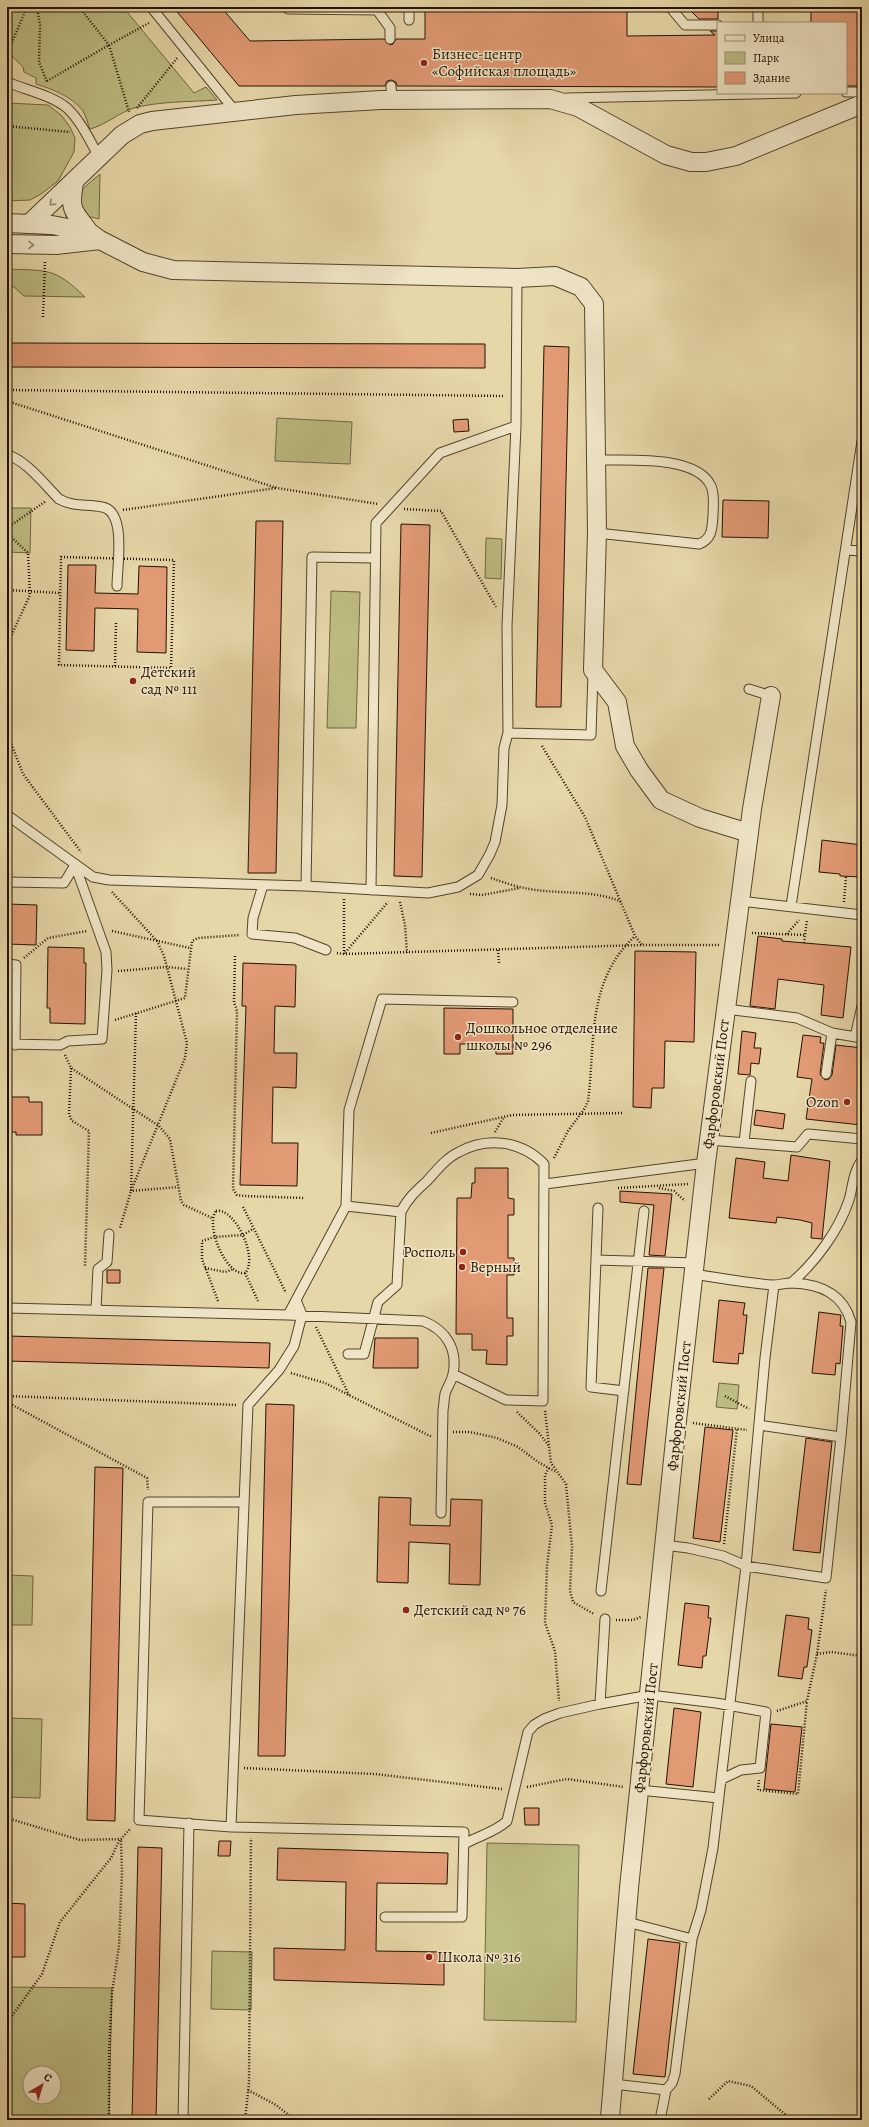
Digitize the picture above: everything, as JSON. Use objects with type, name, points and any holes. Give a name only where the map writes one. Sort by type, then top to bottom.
[{"type":"street","points":[[30,224],[122,135],[140,124],[392,93],[550,99],[578,107],[666,155],[691,162],[706,162],[736,156],[854,96]]},
{"type":"street","points":[[74,183],[70,202],[72,207],[94,236]]},
{"type":"street","points":[[7,223],[72,228],[94,236],[143,262],[173,270],[518,278],[555,276],[580,287],[594,304],[597,533],[593,670],[616,702],[625,746],[639,770],[661,800],[700,818],[749,833]]},
{"type":"street","points":[[7,244],[56,245],[94,236]]},
{"type":"street","name":"Фарфоровский Пост","points":[[610,2119],[639,1790],[694,1269],[706,1163],[749,833],[771,696]]},
{"type":"lane","points":[[151,7],[235,112]]},
{"type":"lane","points":[[409,7],[409,20]]},
{"type":"lane","points":[[670,7],[685,25],[717,25]]},
{"type":"lane","points":[[758,7],[758,22]]},
{"type":"lane","points":[[288,9],[377,10],[390,28],[390,39]]},
{"type":"lane","points":[[7,82],[55,101],[68,109],[85,133],[99,157]]},
{"type":"lane","points":[[550,99],[755,94]]},
{"type":"lane","points":[[7,815],[75,865],[96,877],[109,880],[306,886],[428,893],[458,887],[470,882],[479,874],[490,854],[500,822],[504,748],[508,733],[507,626],[517,397],[518,278]]},
{"type":"lane","points":[[371,890],[376,523],[440,453],[516,426]]},
{"type":"lane","points":[[791,906],[862,441]]},
{"type":"lane","points":[[7,455],[13,456],[22,462],[56,496],[66,503],[102,507],[110,510],[116,516],[118,528],[117,586]]},
{"type":"lane","points":[[595,460],[653,462],[685,465],[702,475],[710,485],[714,499],[711,534],[705,542],[699,544],[597,533]]},
{"type":"lane","points":[[846,550],[862,551]]},
{"type":"lane","points":[[306,886],[312,557],[376,558]]},
{"type":"lane","points":[[508,733],[591,735],[593,670]]},
{"type":"lane","points":[[749,689],[771,696]]},
{"type":"lane","points":[[64,883],[75,865]]},
{"type":"lane","points":[[12,965],[11,1045],[60,1045],[68,1041],[102,1039],[107,970],[106,952],[75,865]]},
{"type":"lane","points":[[7,882],[82,884],[96,877]]},
{"type":"lane","points":[[263,885],[253,918],[252,934],[295,938],[326,950]]},
{"type":"lane","points":[[740,901],[862,915]]},
{"type":"lane","points":[[288,1315],[346,1206],[349,1110],[382,999],[514,1002]]},
{"type":"lane","points":[[726,1009],[797,1018],[832,1033],[858,1038],[862,1006]]},
{"type":"lane","points":[[826,1074],[832,1033]]},
{"type":"lane","points":[[744,1142],[751,1081]]},
{"type":"lane","points":[[709,1140],[797,1147],[808,1134],[862,1140]]},
{"type":"lane","points":[[348,1354],[364,1354],[378,1302],[397,1285],[401,1212],[412,1195],[450,1157],[468,1147],[507,1142],[530,1152],[544,1164],[543,1401],[506,1400],[453,1374]]},
{"type":"lane","points":[[791,1283],[806,1268],[842,1217],[848,1202],[856,1170],[862,1160]]},
{"type":"lane","points":[[545,1184],[706,1163]]},
{"type":"lane","points":[[346,1206],[401,1212]]},
{"type":"lane","points":[[598,1208],[591,1387],[624,1391]]},
{"type":"lane","points":[[601,1591],[644,1211]]},
{"type":"lane","points":[[96,1310],[98,1269],[107,1262],[108,1234]]},
{"type":"lane","points":[[596,1260],[638,1261],[694,1269],[774,1285],[791,1283],[812,1286],[825,1290],[838,1298],[847,1309],[851,1322],[841,1437],[826,1578],[746,1566],[723,1556],[688,1548],[664,1545]]},
{"type":"lane","points":[[660,2120],[666,2090],[672,2083],[675,2074],[692,1939],[701,1910],[712,1856],[746,1566],[774,1285]]},
{"type":"lane","points":[[295,1303],[306,1316]]},
{"type":"lane","points":[[7,1308],[373,1318],[423,1321],[432,1324],[443,1334],[452,1346],[453,1374],[445,1395],[441,1512]]},
{"type":"lane","points":[[231,1827],[248,1405],[279,1370],[294,1346],[306,1316]]},
{"type":"lane","points":[[759,1428],[841,1437]]},
{"type":"lane","points":[[243,1502],[148,1502],[139,1820],[251,1828],[464,1832],[462,1917],[386,1917]]},
{"type":"lane","points":[[600,1704],[605,1619]]},
{"type":"lane","points":[[464,1844],[481,1834],[500,1828],[507,1821],[528,1732],[534,1725],[544,1719],[560,1714],[600,1704],[650,1695],[716,1703],[730,1707],[766,1712],[760,1768],[741,1770],[722,1779]]},
{"type":"lane","points":[[639,1790],[719,1798]]},
{"type":"lane","points":[[184,2120],[189,1823]]},
{"type":"lane","points":[[627,1922],[692,1939]]},
{"type":"lane","points":[[613,2084],[666,2090]]},
{"type":"path","points":[[7,54],[27,7]]},
{"type":"path","points":[[37,7],[40,25],[39,62],[55,101]]},
{"type":"path","points":[[79,7],[109,45],[130,116],[185,49]]},
{"type":"path","points":[[47,81],[159,18]]},
{"type":"path","points":[[7,126],[72,132]]},
{"type":"path","points":[[43,317],[45,262]]},
{"type":"path","points":[[7,390],[517,397]]},
{"type":"path","points":[[7,401],[277,488],[376,504],[390,508],[441,511],[507,626]]},
{"type":"path","points":[[110,510],[123,510],[277,488]]},
{"type":"path","points":[[7,528],[56,496]]},
{"type":"path","points":[[7,533],[28,553],[30,591],[7,645]]},
{"type":"path","points":[[62,557],[174,560],[171,668],[59,665],[61,592],[62,557]]},
{"type":"path","points":[[7,590],[61,592]]},
{"type":"path","points":[[115,666],[116,622]]},
{"type":"path","points":[[7,733],[23,774],[83,855]]},
{"type":"path","points":[[536,734],[585,817],[636,936],[642,945]]},
{"type":"path","points":[[479,874],[522,888],[558,892],[587,893],[611,897],[622,902]]},
{"type":"path","points":[[842,913],[846,876]]},
{"type":"path","points":[[96,877],[157,941],[164,956],[186,1043],[186,1058],[131,1191],[122,1225],[119,1230],[108,1234]]},
{"type":"path","points":[[458,887],[470,895],[482,895],[522,888]]},
{"type":"path","points":[[344,888],[344,954]]},
{"type":"path","points":[[344,954],[397,891]]},
{"type":"path","points":[[397,891],[405,925],[408,953]]},
{"type":"path","points":[[804,943],[808,909]]},
{"type":"path","points":[[12,965],[48,938],[99,929],[190,948]]},
{"type":"path","points":[[344,954],[626,946],[735,940],[759,932],[805,935]]},
{"type":"path","points":[[103,1024],[185,998],[187,969],[192,941],[198,938],[252,934]]},
{"type":"path","points":[[544,1164],[552,1162],[568,1131],[588,1101],[595,1029],[601,993],[611,967],[626,946],[636,936]]},
{"type":"path","points":[[498,950],[500,963]]},
{"type":"path","points":[[235,956],[234,1002],[237,1011],[233,1189],[237,1195],[244,1196],[304,1198]]},
{"type":"path","points":[[107,970],[113,972],[167,967],[187,969]]},
{"type":"path","points":[[131,1191],[132,1107],[136,1013]]},
{"type":"path","points":[[60,1045],[71,1068],[70,1114],[72,1121],[89,1131],[85,1270],[98,1277]]},
{"type":"path","points":[[71,1068],[159,1126],[170,1140],[181,1201],[184,1205],[212,1218]]},
{"type":"path","points":[[431,1133],[512,1115],[624,1113]]},
{"type":"path","points":[[611,1189],[704,1183]]},
{"type":"path","points":[[131,1191],[178,1187]]},
{"type":"path","points":[[656,1187],[674,1191],[700,1219]]},
{"type":"path","points":[[243,1207],[253,1228],[295,1303]]},
{"type":"path","points":[[216,1211],[226,1213],[235,1222],[243,1235],[250,1261],[248,1269],[244,1272],[241,1273],[234,1269],[223,1256],[214,1237],[212,1218],[216,1211]]},
{"type":"path","points":[[218,1313],[218,1299],[205,1268],[200,1251],[202,1241],[214,1237],[243,1235],[253,1228]]},
{"type":"path","points":[[205,1268],[225,1272],[234,1269]]},
{"type":"path","points":[[244,1272],[264,1314]]},
{"type":"path","points":[[306,1316],[349,1395]]},
{"type":"path","points":[[279,1370],[325,1384],[443,1437],[470,1432],[497,1438],[518,1447],[538,1462],[558,1472]]},
{"type":"path","points":[[7,1396],[248,1405]]},
{"type":"path","points":[[725,1396],[760,1414]]},
{"type":"path","points":[[506,1400],[550,1446]]},
{"type":"path","points":[[543,1401],[551,1463],[566,1484],[572,1547],[570,1591],[573,1602],[589,1612],[605,1619],[623,1621],[658,1613]]},
{"type":"path","points":[[7,1402],[148,1478],[148,1502]]},
{"type":"path","points":[[677,1420],[737,1429],[759,1428]]},
{"type":"path","points":[[723,1556],[737,1429]]},
{"type":"path","points":[[548,1468],[545,1475],[545,1503],[552,1525],[547,1566],[546,1623],[555,1651],[560,1714]]},
{"type":"path","points":[[760,1768],[758,1790],[798,1794],[807,1702],[825,1605],[826,1578]]},
{"type":"path","points":[[817,1654],[831,1652],[862,1656]]},
{"type":"path","points":[[766,1712],[790,1708],[807,1702]]},
{"type":"path","points":[[233,1768],[375,1774],[454,1784],[515,1789],[567,1779],[639,1790]]},
{"type":"path","points":[[7,1818],[80,1840],[121,1839]]},
{"type":"path","points":[[7,2023],[42,1974],[60,1922],[111,1858],[121,1839],[139,1820]]},
{"type":"path","points":[[246,2120],[248,2090],[251,1828]]},
{"type":"path","points":[[109,2120],[109,2049],[112,1993],[119,1946],[122,1872],[121,1839]]},
{"type":"path","points":[[709,2099],[728,2081],[752,2086],[792,2120]]},
{"type":"path","points":[[248,2090],[276,2105],[295,2120]]},
{"type":"path","points":[[572,2120],[610,2119]]},
{"type":"green space","points":[[7,7],[123,7],[194,93],[206,87],[217,100],[165,103],[134,108],[90,129],[84,113],[79,106],[62,94],[36,84],[36,78],[24,72],[23,67],[7,51]]},
{"type":"green space","points":[[7,103],[48,105],[61,115],[70,127],[75,138],[74,152],[58,181],[41,194],[30,200],[7,201]]},
{"type":"green space","points":[[100,174],[99,219],[87,216],[81,211],[80,191]]},
{"type":"green space","points":[[7,269],[50,272],[66,280],[85,297],[24,296],[14,287],[7,284]]},
{"type":"green space","points":[[277,418],[352,422],[350,464],[275,461]]},
{"type":"green space","points":[[7,508],[31,508],[30,553],[7,552]]},
{"type":"green space","points":[[486,538],[502,539],[501,579],[485,578]]},
{"type":"green space","points":[[331,591],[360,592],[356,728],[327,728]]},
{"type":"green space","points":[[719,1383],[739,1385],[737,1409],[716,1407]]},
{"type":"green space","points":[[7,1575],[33,1576],[32,1625],[7,1625]]},
{"type":"green space","points":[[7,1718],[42,1719],[40,1798],[7,1797]]},
{"type":"green space","points":[[487,1843],[579,1845],[576,2022],[484,2020]]},
{"type":"green space","points":[[212,1951],[252,1952],[251,2010],[211,2009]]},
{"type":"green space","points":[[7,1987],[112,1988],[109,2120],[7,2120]]},
{"type":"building","name":"Бизнес-центр «Софийская площадь»","points":[[173,7],[221,7],[250,41],[384,39],[390,45],[393,44],[396,39],[425,39],[425,7],[627,7],[627,36],[715,35],[710,31],[717,31],[717,87],[397,86],[396,82],[391,80],[387,81],[385,86],[239,86]]},
{"type":"building","points":[[687,7],[718,7],[718,19],[699,19]]},
{"type":"building","points":[[811,7],[858,7],[858,31],[862,31],[862,86],[847,86],[847,22],[811,22]]},
{"type":"building","points":[[7,343],[485,344],[485,368],[7,367]]},
{"type":"building","points":[[544,346],[569,347],[561,707],[536,707]]},
{"type":"building","points":[[468,419],[469,431],[454,432],[453,420]]},
{"type":"building","points":[[723,500],[769,501],[768,538],[722,537]]},
{"type":"building","points":[[256,521],[283,521],[276,873],[248,873]]},
{"type":"building","points":[[401,524],[430,525],[422,877],[394,876]]},
{"type":"building","points":[[68,565],[96,565],[95,593],[138,594],[139,566],[167,567],[166,653],[137,652],[138,609],[95,608],[94,651],[66,650]]},
{"type":"building","points":[[822,840],[862,845],[862,877],[840,876],[840,874],[819,872]]},
{"type":"building","points":[[7,904],[37,905],[36,945],[7,944]]},
{"type":"building","points":[[758,936],[782,939],[782,941],[851,947],[843,1018],[821,1015],[824,985],[778,979],[775,1009],[750,1006]]},
{"type":"building","points":[[48,947],[84,948],[84,963],[86,963],[85,1024],[50,1023],[50,1008],[47,1008]]},
{"type":"building","points":[[635,951],[696,952],[694,1042],[665,1041],[664,1088],[652,1088],[651,1108],[633,1107]]},
{"type":"building","points":[[243,963],[296,965],[295,1007],[275,1006],[274,1053],[297,1053],[296,1088],[273,1087],[272,1143],[298,1143],[297,1186],[240,1185],[246,1006],[242,1006]]},
{"type":"building","points":[[444,1008],[513,1009],[513,1054],[496,1054],[496,1044],[460,1044],[460,1054],[444,1054]]},
{"type":"building","points":[[742,1031],[756,1033],[754,1048],[761,1048],[759,1064],[751,1063],[750,1075],[738,1074]]},
{"type":"building","points":[[803,1035],[821,1037],[820,1043],[824,1043],[820,1074],[825,1080],[829,1079],[832,1075],[836,1045],[862,1048],[861,1125],[806,1119],[812,1079],[797,1077]]},
{"type":"building","points":[[7,1097],[29,1097],[29,1102],[42,1102],[42,1135],[16,1135],[16,1132],[7,1132]]},
{"type":"building","points":[[756,1110],[785,1114],[783,1129],[754,1125]]},
{"type":"building","points":[[791,1155],[830,1161],[822,1239],[811,1238],[812,1223],[800,1220],[777,1217],[776,1223],[729,1218],[736,1158],[765,1162],[763,1178],[788,1181]]},
{"type":"building","points":[[475,1168],[508,1168],[508,1198],[514,1199],[514,1215],[508,1215],[508,1258],[514,1258],[514,1275],[507,1275],[507,1318],[513,1318],[513,1336],[507,1336],[507,1365],[486,1364],[487,1350],[472,1350],[472,1334],[456,1334],[457,1198],[471,1198],[472,1183],[475,1183]]},
{"type":"building","points":[[620,1191],[672,1194],[665,1256],[649,1255],[654,1205],[620,1202]]},
{"type":"building","points":[[648,1268],[664,1268],[641,1485],[627,1484]]},
{"type":"building","points":[[107,1270],[120,1270],[120,1283],[107,1283]]},
{"type":"building","points":[[719,1300],[745,1303],[743,1315],[747,1315],[743,1354],[739,1353],[738,1364],[713,1362]]},
{"type":"building","points":[[819,1312],[841,1315],[840,1326],[843,1326],[840,1364],[836,1363],[835,1375],[812,1373]]},
{"type":"building","points":[[7,1336],[270,1343],[269,1368],[7,1361]]},
{"type":"building","points":[[375,1338],[418,1338],[418,1368],[373,1368]]},
{"type":"building","points":[[266,1404],[294,1405],[285,1756],[258,1756]]},
{"type":"building","points":[[705,1427],[733,1430],[720,1542],[693,1538]]},
{"type":"building","points":[[806,1438],[832,1442],[820,1553],[793,1550]]},
{"type":"building","points":[[95,1467],[123,1468],[115,1821],[87,1820]]},
{"type":"building","points":[[379,1497],[411,1498],[410,1525],[450,1526],[451,1499],[482,1500],[480,1585],[449,1584],[450,1544],[409,1542],[408,1583],[377,1582]]},
{"type":"building","points":[[685,1603],[709,1606],[708,1618],[711,1618],[706,1656],[703,1656],[702,1668],[678,1665]]},
{"type":"building","points":[[786,1615],[809,1618],[808,1629],[812,1630],[807,1667],[804,1667],[802,1679],[778,1676]]},
{"type":"building","points":[[674,1708],[701,1712],[693,1787],[666,1784]]},
{"type":"building","points":[[771,1724],[802,1727],[795,1792],[764,1789]]},
{"type":"building","points":[[524,1808],[539,1808],[539,1825],[525,1825]]},
{"type":"building","points":[[219,1841],[231,1841],[230,1856],[218,1856]]},
{"type":"building","points":[[138,1847],[162,1848],[156,2120],[132,2120]]},
{"type":"building","points":[[278,1848],[448,1853],[447,1884],[377,1883],[376,1951],[444,1952],[444,1985],[274,1980],[274,1948],[345,1950],[346,1882],[277,1880]]},
{"type":"building","points":[[7,1903],[25,1904],[25,1957],[7,1957]]},
{"type":"building","points":[[648,1939],[680,1943],[665,2077],[633,2074]]},
{"type":"place","name":"Бизнес-центр «Софийская площадь»","points":[[424,63]]},
{"type":"place","name":"Детский сад № 111","points":[[133,681]]},
{"type":"place","name":"Дошкольное отделение школы № 296","points":[[458,1037]]},
{"type":"place","name":"Ozon","points":[[847,1102]]},
{"type":"place","name":"Росполь","points":[[463,1252]]},
{"type":"place","name":"Верный","points":[[462,1267]]},
{"type":"place","name":"Детский сад № 76","points":[[406,1610]]},
{"type":"place","name":"Школа № 316","points":[[429,1957]]}]
